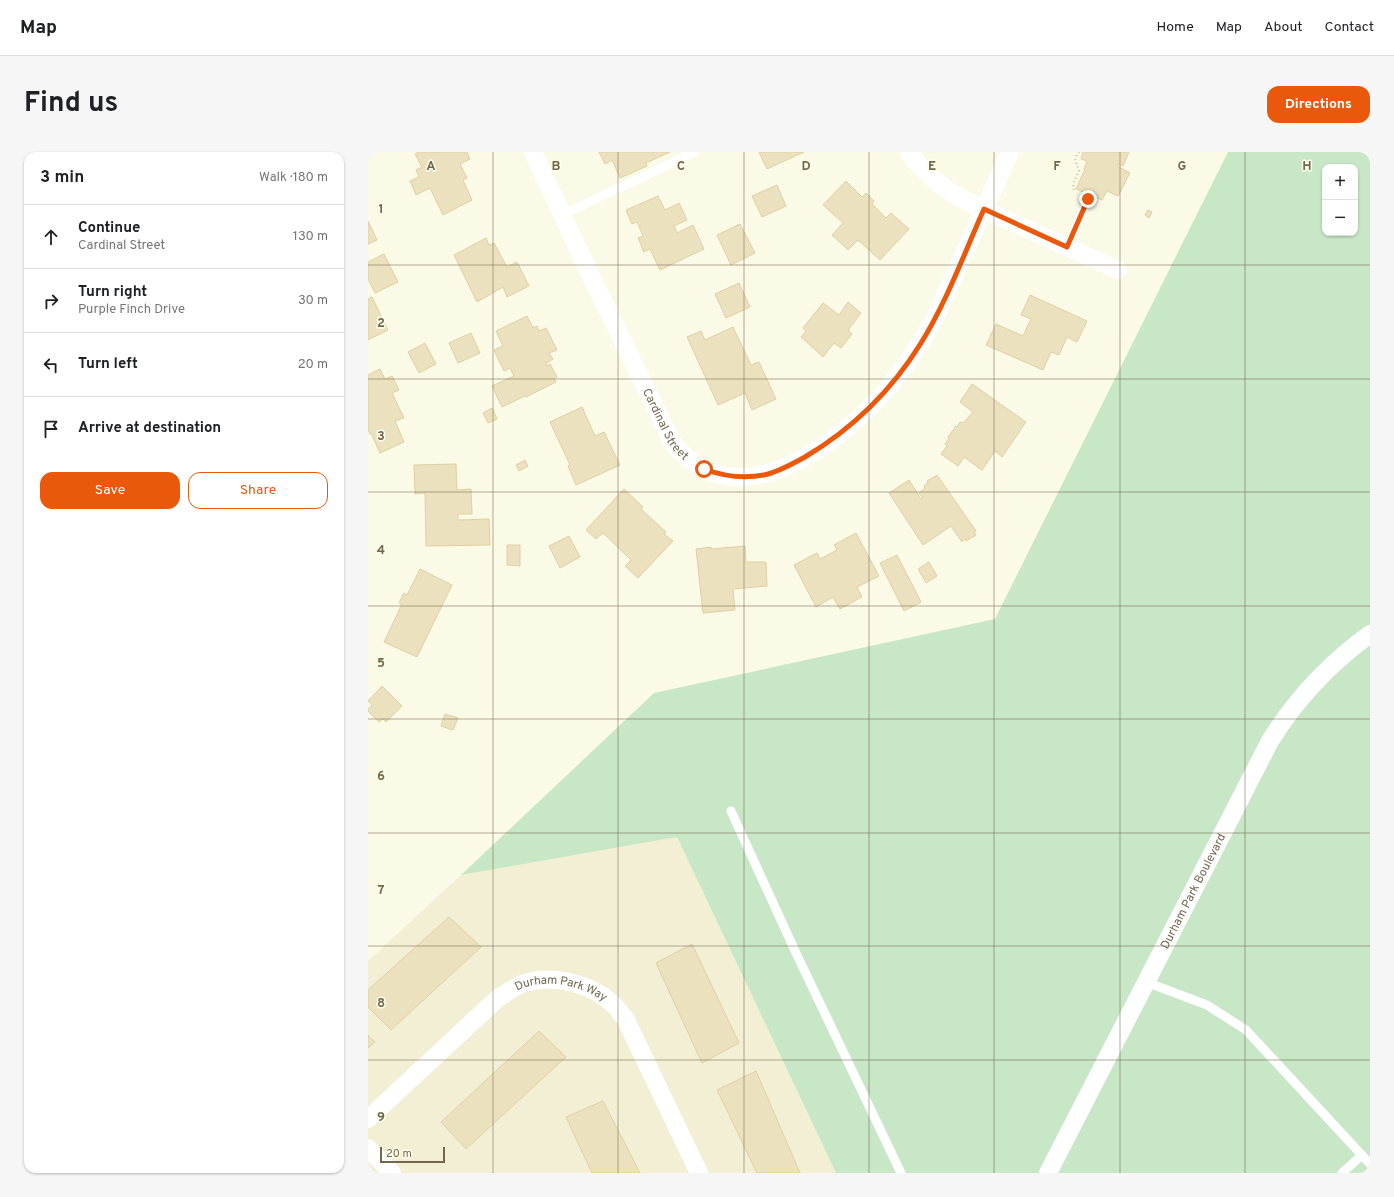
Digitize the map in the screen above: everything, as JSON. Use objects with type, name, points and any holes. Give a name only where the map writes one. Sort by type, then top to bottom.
[{"type":"street","name":"Cardinal Street","points":[[533,152],[672,442],[690,460],[704,469],[729,476],[747,477],[764,475],[781,470],[817,450],[856,420],[880,397],[902,371],[921,343],[947,292],[1010,152]]},
{"type":"street","points":[[909,152],[922,169],[935,182],[951,193],[1118,270]]},
{"type":"street","name":"Durham Park Boulevard","points":[[1048,1173],[1266,748],[1280,724],[1323,674],[1342,656],[1370,634]]},
{"type":"street","name":"Durham Park Way","points":[[368,1119],[498,998],[524,984],[536,980],[565,982],[592,990],[615,1006],[625,1018],[699,1173]]},
{"type":"street","points":[[368,1148],[392,1173]]},
{"type":"lane","points":[[562,215],[695,152]]},
{"type":"lane","points":[[1067,247],[1089,197]]},
{"type":"lane","points":[[731,811],[901,1173]]},
{"type":"lane","points":[[1146,982],[1207,1005],[1246,1030],[1370,1164]]},
{"type":"lane","points":[[1342,1173],[1362,1155]]},
{"type":"path","points":[[1079,152],[1075,157],[1075,162],[1079,171],[1073,184],[1075,192],[1089,197]]},
{"type":"shaded area","points":[[677,837],[836,1173],[368,1173],[368,961],[461,875]]},
{"type":"green space","points":[[1228,152],[1370,152],[1370,1173],[836,1173],[677,837],[461,875],[654,693],[995,619]]},
{"type":"building","points":[[418,152],[467,152],[470,159],[460,164],[467,178],[463,180],[472,200],[443,215],[430,188],[416,195],[410,181],[419,177],[416,170],[422,167],[415,154]]},
{"type":"building","points":[[599,152],[670,152],[646,163],[647,166],[620,178],[612,160],[605,164]]},
{"type":"building","points":[[759,152],[804,152],[767,169]]},
{"type":"building","points":[[1083,152],[1129,152],[1123,166],[1118,164],[1117,166],[1130,173],[1118,196],[1107,191],[1102,200],[1076,189],[1087,161],[1081,159]]},
{"type":"building","points":[[846,181],[862,197],[866,193],[874,201],[872,204],[886,218],[891,213],[909,229],[880,260],[858,240],[848,250],[832,235],[843,223],[823,205]]},
{"type":"building","points":[[777,185],[786,206],[762,217],[752,196]]},
{"type":"building","points":[[658,196],[665,210],[679,203],[687,220],[674,226],[677,233],[693,225],[704,249],[660,270],[650,249],[644,252],[638,238],[643,236],[637,222],[632,224],[626,210]]},
{"type":"building","points":[[1148,210],[1152,212],[1149,218],[1145,215]]},
{"type":"building","points":[[368,221],[377,240],[368,244]]},
{"type":"building","points":[[740,224],[755,253],[731,265],[717,235]]},
{"type":"building","points":[[486,238],[489,245],[494,243],[507,267],[517,262],[529,286],[507,297],[503,287],[477,302],[454,255]]},
{"type":"building","points":[[384,254],[398,282],[375,293],[368,279],[368,262]]},
{"type":"building","points":[[739,283],[750,307],[726,318],[715,294]]},
{"type":"building","points":[[1030,295],[1087,321],[1077,342],[1067,337],[1059,355],[1051,352],[1043,370],[986,345],[996,324],[1023,336],[1031,319],[1021,315]]},
{"type":"building","points":[[372,297],[388,330],[368,340],[368,299]]},
{"type":"building","points":[[848,302],[861,313],[848,330],[852,334],[841,348],[834,343],[823,357],[801,337],[806,331],[803,328],[823,303],[839,315]]},
{"type":"building","points":[[527,316],[533,328],[537,326],[539,331],[546,328],[557,350],[549,353],[553,359],[546,363],[547,366],[550,364],[557,377],[554,378],[556,382],[502,407],[492,386],[514,376],[510,368],[504,371],[494,350],[503,346],[496,331]]},
{"type":"building","points":[[733,327],[751,365],[759,362],[776,399],[752,410],[745,393],[718,405],[687,337],[701,331],[705,340]]},
{"type":"building","points":[[471,333],[480,353],[458,363],[449,343]]},
{"type":"building","points":[[425,343],[436,364],[419,373],[408,352]]},
{"type":"building","points":[[380,369],[385,379],[392,376],[399,390],[392,393],[404,418],[395,421],[404,442],[380,453],[371,433],[370,434],[368,430],[368,375]]},
{"type":"building","points":[[972,384],[1026,422],[1002,457],[995,451],[982,470],[964,457],[958,466],[941,454],[947,446],[945,444],[949,438],[948,437],[956,426],[957,427],[960,422],[963,423],[973,412],[960,402]]},
{"type":"building","points":[[582,407],[595,436],[604,432],[620,465],[576,485],[568,466],[570,465],[550,422]]},
{"type":"building","points":[[492,408],[497,419],[488,423],[483,413]]},
{"type":"building","points":[[525,460],[528,466],[519,471],[516,465]]},
{"type":"building","points":[[456,464],[457,490],[471,489],[472,514],[458,514],[458,520],[489,519],[490,545],[426,546],[425,493],[415,494],[414,465]]},
{"type":"building","points":[[937,475],[976,531],[974,532],[976,535],[966,541],[965,539],[962,542],[951,526],[923,545],[889,493],[909,480],[921,499],[923,498],[919,493],[925,488],[924,486],[928,483],[927,481]]},
{"type":"building","points":[[624,489],[643,507],[641,509],[666,532],[664,534],[673,541],[638,578],[625,566],[631,560],[603,533],[596,539],[586,530]]},
{"type":"building","points":[[856,533],[879,576],[857,587],[862,597],[840,609],[833,597],[816,607],[794,565],[817,553],[820,559],[837,550],[834,545]]},
{"type":"building","points":[[569,536],[580,557],[560,568],[549,546]]},
{"type":"building","points":[[507,545],[520,545],[520,566],[507,565]]},
{"type":"building","points":[[745,546],[746,562],[766,562],[767,586],[733,589],[735,610],[703,613],[696,549]]},
{"type":"building","points":[[897,555],[921,602],[904,611],[880,563]]},
{"type":"building","points":[[929,562],[937,576],[926,583],[918,569]]},
{"type":"building","points":[[420,569],[452,585],[417,657],[384,642],[402,604],[399,603],[404,593],[407,595]]},
{"type":"building","points":[[382,686],[402,706],[386,722],[383,719],[379,722],[368,711],[372,705],[368,701]]},
{"type":"building","points":[[445,714],[458,718],[453,730],[441,726]]},
{"type":"building","points":[[449,917],[481,947],[391,1030],[368,1007],[368,990]]},
{"type":"building","points":[[692,944],[739,1043],[702,1063],[656,963]]},
{"type":"building","points":[[539,1031],[566,1057],[466,1149],[441,1122]]},
{"type":"building","points":[[368,1035],[375,1042],[368,1048]]},
{"type":"building","points":[[756,1071],[800,1173],[757,1173],[717,1090]]},
{"type":"building","points":[[603,1101],[640,1173],[592,1173],[566,1117]]},
{"type":"route","points":[[704,469],[738,477],[764,475],[781,470],[830,441],[869,409],[892,384],[921,343],[935,318],[959,267],[984,209],[1067,247],[1088,199]]}]
